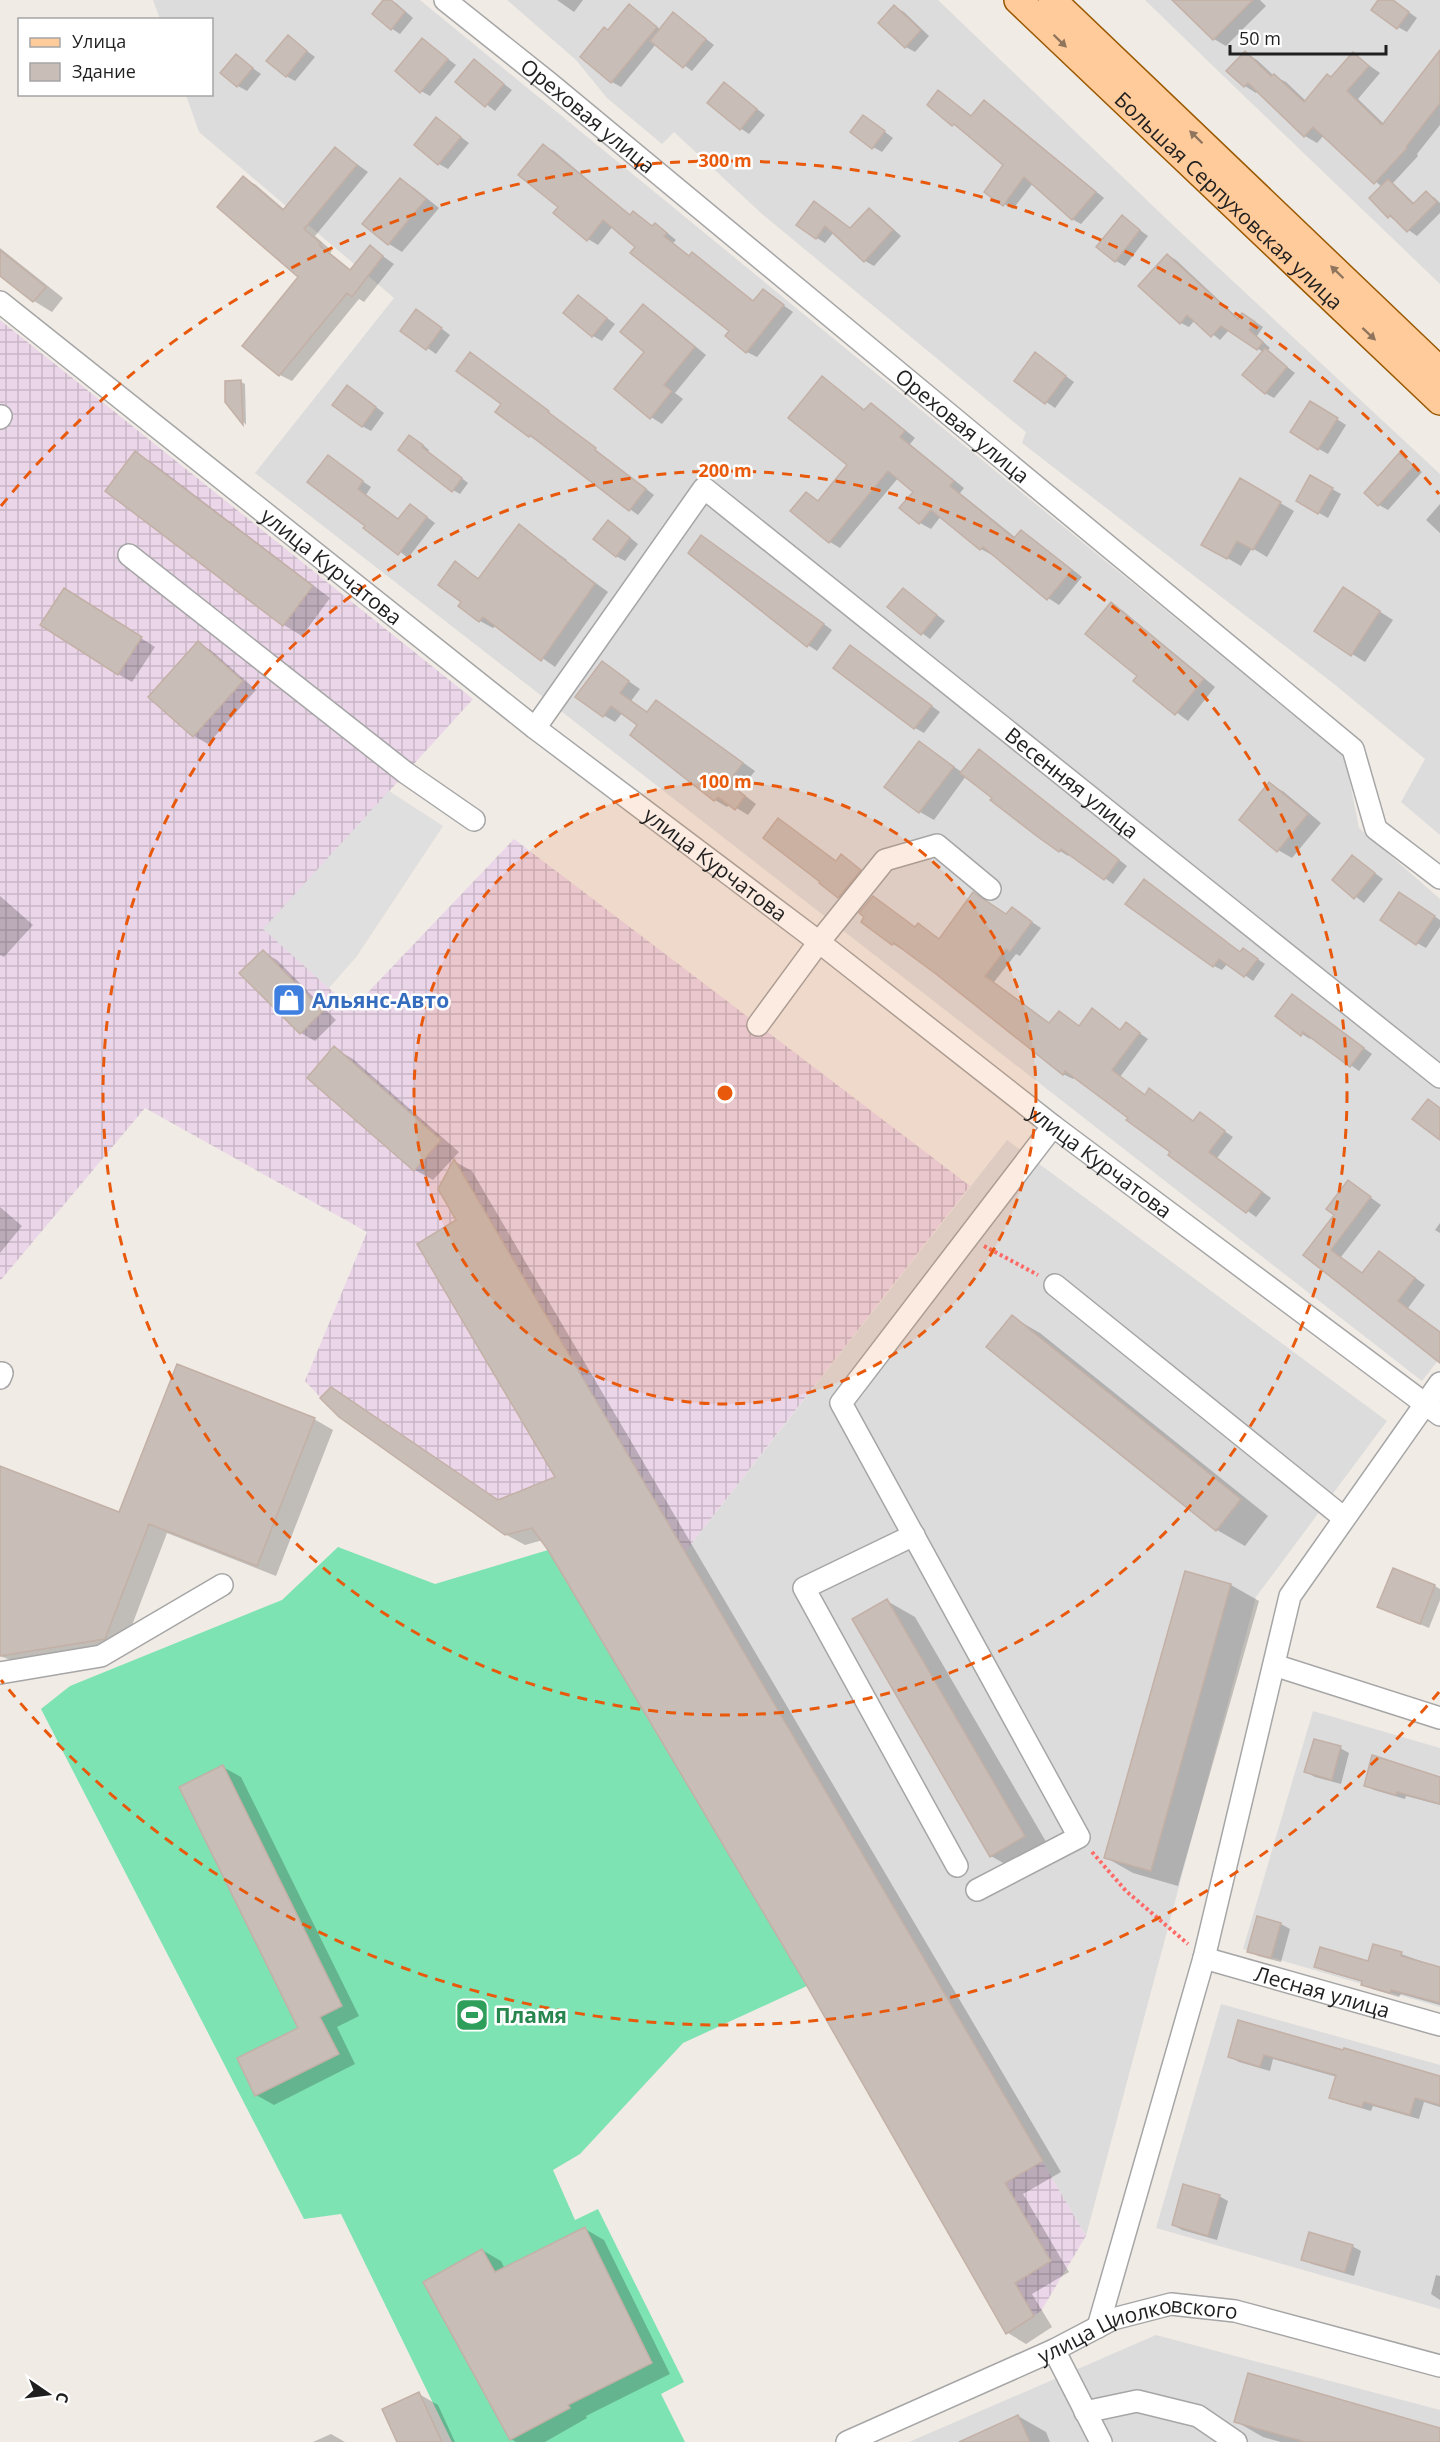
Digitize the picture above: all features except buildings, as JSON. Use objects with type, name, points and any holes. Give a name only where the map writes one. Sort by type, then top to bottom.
[{"type":"main road","name":"Большая Серпуховская улица","points":[[1018,0],[1440,401]]},
{"type":"main road","name":"Большая Серпуховская улица","points":[[1052,0],[1440,370]]},
{"type":"street","name":"Ореховая улица","points":[[445,0],[567,98],[1353,749],[1376,829],[1440,878]]},
{"type":"street","name":"улица Курчатова","points":[[0,302],[535,728],[819,942],[1053,1126],[1432,1409]]},
{"type":"street","name":"Весенняя улица","points":[[535,728],[704,488],[1440,1077]]},
{"type":"street","points":[[129,555],[406,773],[474,820]]},
{"type":"street","points":[[759,1025],[819,942],[885,860],[937,845],[990,889]]},
{"type":"street","points":[[977,1890],[1079,1837],[841,1403],[1053,1126]]},
{"type":"street","points":[[1055,1285],[1344,1518]]},
{"type":"street","points":[[0,1373],[2,1373],[0,1378]]},
{"type":"street","points":[[1098,2327],[1204,1958],[1290,1596],[1344,1518],[1432,1409],[1440,1383]]},
{"type":"street","points":[[914,1535],[804,1588],[957,1866]]},
{"type":"street","points":[[0,1673],[101,1656],[222,1585]]},
{"type":"street","points":[[1274,1665],[1440,1718]]},
{"type":"street","name":"Лесная улица","points":[[1204,1958],[1440,2025]]},
{"type":"street","name":"улица Циолковского","points":[[847,2442],[1054,2350],[1113,2319],[1171,2304],[1235,2311],[1440,2366]]},
{"type":"street","points":[[1054,2350],[1101,2442]]},
{"type":"street","points":[[1085,2412],[1137,2401],[1198,2416],[1229,2440]]},
{"type":"path","points":[[968,1237],[1055,1285]]},
{"type":"path","points":[[1079,1837],[1126,1892],[1204,1958]]},
{"type":"shaded area","points":[[153,0],[420,0],[1345,757],[1359,828],[1440,899],[1440,1358],[1422,1381],[255,473],[394,298],[199,132],[186,96],[213,96],[213,18],[160,18]]},
{"type":"shaded area","points":[[507,0],[938,0],[1177,229],[1440,474],[1440,835],[1401,802],[1425,759],[1334,684],[1022,443],[1026,432],[762,214],[674,132],[662,144],[607,98],[576,60]]},
{"type":"shaded area","points":[[1145,0],[1440,0],[1440,284],[1215,68]]},
{"type":"shaded area","points":[[0,320],[473,699],[264,929],[352,1009],[514,839],[970,1186],[685,1552],[1086,2236],[1041,2311],[1006,2334],[807,1986],[548,1550],[532,1528],[505,1535],[339,1417],[305,1381],[367,1232],[145,1108],[0,1281]]},
{"type":"shaded area","points":[[389,791],[443,826],[357,956],[329,988],[263,929]]},
{"type":"shaded area","points":[[1007,1140],[1387,1421],[1256,1597],[1086,2236],[685,1552]]},
{"type":"shaded area","points":[[1313,1711],[1440,1748],[1440,2007],[1243,1949]]},
{"type":"shaded area","points":[[1221,2004],[1440,2065],[1440,2309],[1156,2228]]},
{"type":"shaded area","points":[[1156,2335],[1440,2410],[1440,2442],[909,2442]]},
{"type":"green space","name":"Пламя","points":[[338,1547],[435,1584],[548,1550],[807,1986],[683,2043],[580,2154],[553,2170],[575,2220],[598,2209],[684,2382],[661,2394],[685,2442],[452,2442],[341,2214],[304,2219],[41,1709],[70,1686],[282,1600]]},
{"type":"place","name":"Альянс-Авто","points":[[289,1000]]},
{"type":"place","name":"Пламя","points":[[472,2015]]}]
